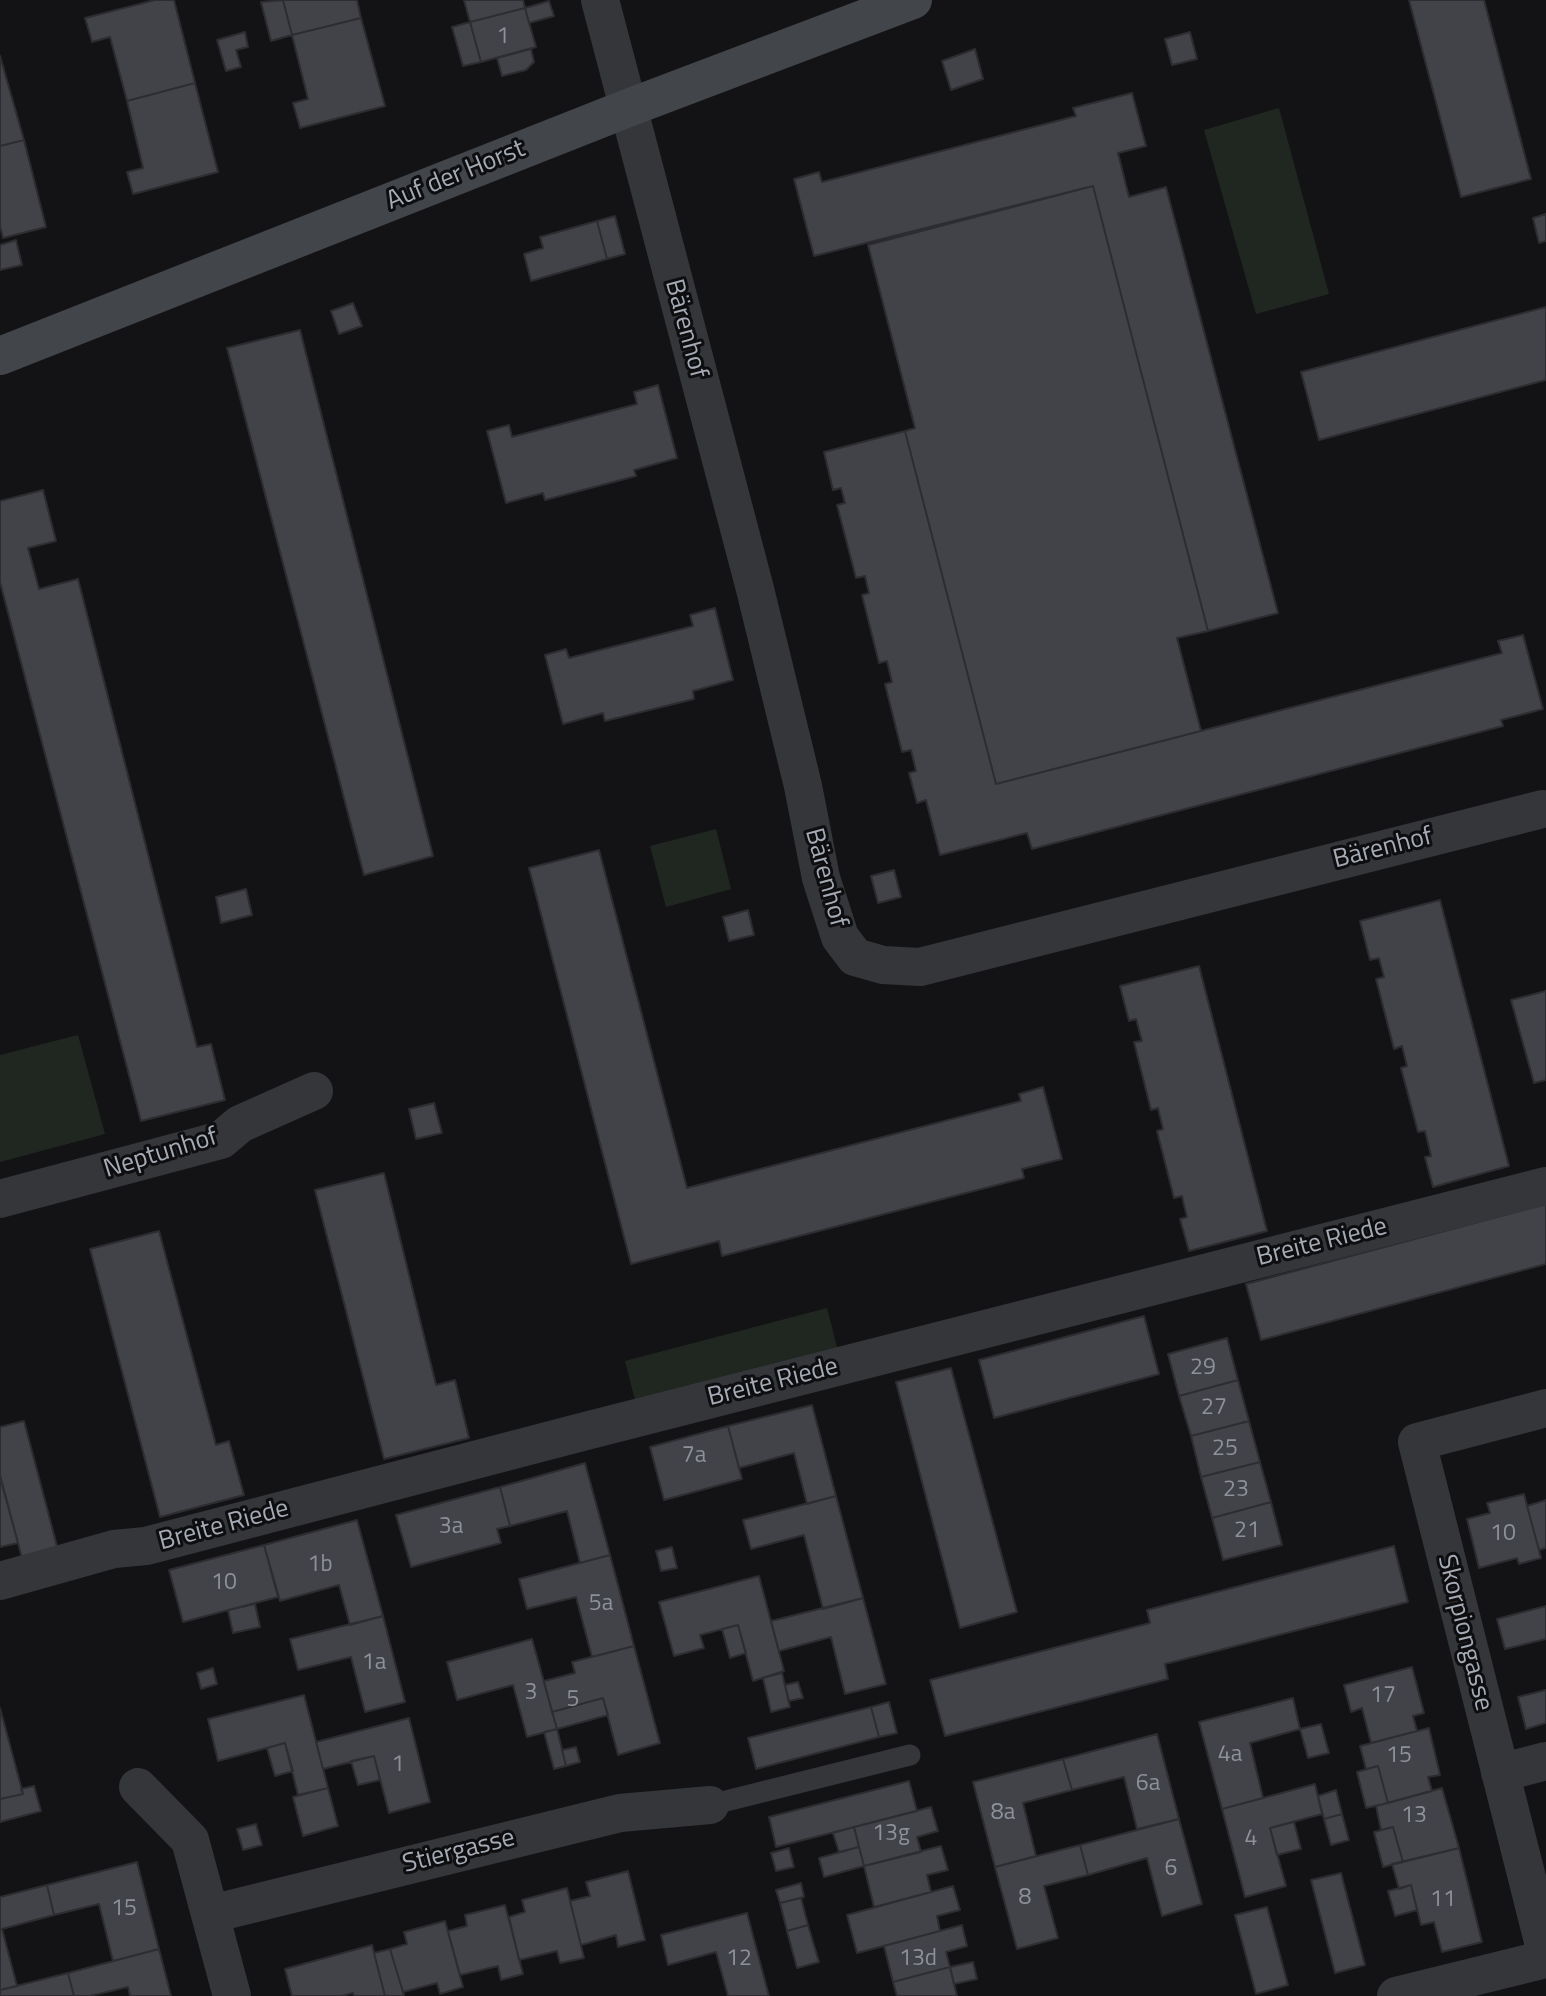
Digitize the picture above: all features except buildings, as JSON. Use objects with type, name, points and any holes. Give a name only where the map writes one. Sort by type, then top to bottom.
[{"type":"street","name":"Bärenhof","points":[[600,0],[755,589],[803,786],[821,878],[840,937],[855,957],[883,965],[920,967],[1543,809]]},
{"type":"street","name":"Auf der Horst","points":[[0,356],[628,108],[913,0]]},
{"type":"street","name":"Neptunhof","points":[[0,1199],[221,1140],[240,1124],[314,1091]]},
{"type":"street","name":"Breite Riede","points":[[0,1581],[114,1549],[146,1546],[565,1436],[1546,1186]]},
{"type":"street","name":"Skorpiongasse","points":[[1546,1408],[1417,1441],[1546,1953]]},
{"type":"street","points":[[1500,1773],[1546,1761]]},
{"type":"street","points":[[138,1787],[190,1840],[232,1996]]},
{"type":"street","name":"Stiergasse","points":[[211,1914],[620,1812],[710,1805]]},
{"type":"street","points":[[1396,1996],[1546,1959]]},
{"type":"lane","points":[[710,1805],[910,1755]]},
{"type":"shaded area","points":[[1279,108],[1329,294],[1256,314],[1204,130]]},
{"type":"shaded area","points":[[716,829],[731,889],[666,907],[650,846]]},
{"type":"shaded area","points":[[78,1035],[105,1134],[0,1162],[0,1055]]},
{"type":"shaded area","points":[[827,1308],[838,1351],[636,1404],[625,1361]]}]
